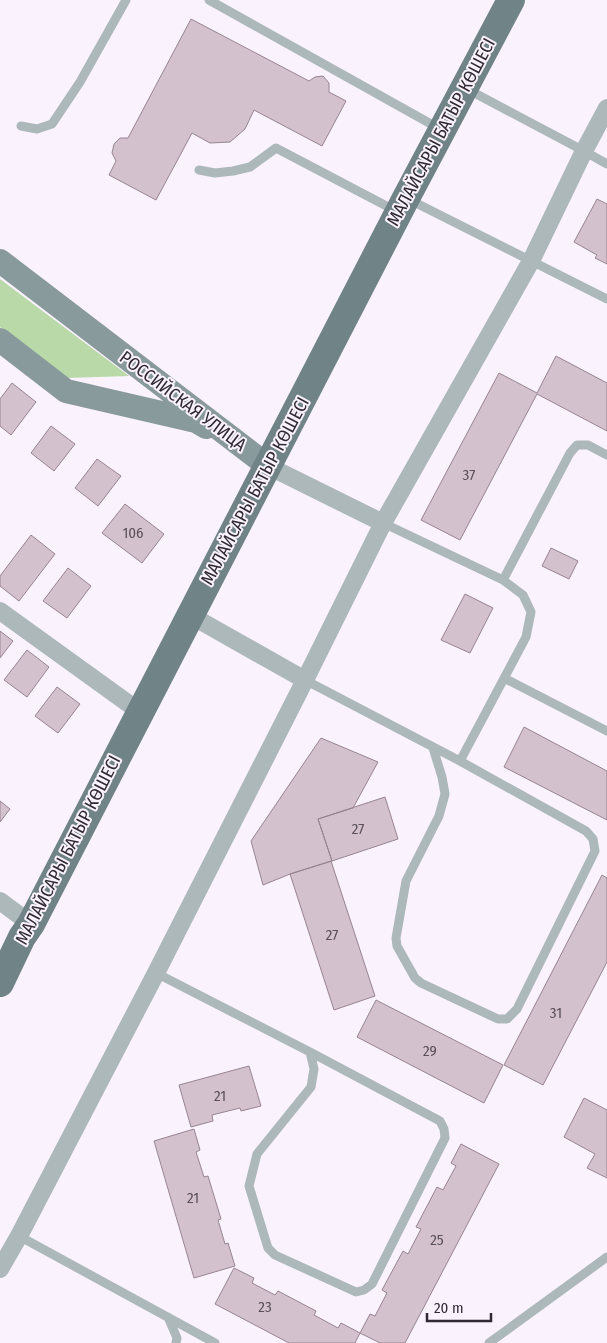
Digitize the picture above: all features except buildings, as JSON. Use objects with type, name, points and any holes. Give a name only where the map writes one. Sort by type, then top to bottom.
[{"type":"main road","name":"МАЛАЙСАРЫ БАТЫР КӨШЕСІ","points":[[0,983],[22,937],[31,924],[402,206],[511,0]]},
{"type":"street","points":[[0,1269],[156,973],[305,680],[382,523],[531,261],[584,150],[607,108]]},
{"type":"street","name":"РОССИЙСКАЯ УЛИЦА","points":[[0,261],[268,466]]},
{"type":"street","name":"РОССИЙСКАЯ УЛИЦА","points":[[0,340],[66,391],[196,421],[268,466]]},
{"type":"street","points":[[268,466],[382,523]]},
{"type":"street","points":[[0,611],[140,712]]},
{"type":"street","points":[[190,615],[305,680]]},
{"type":"street","points":[[0,901],[31,924]]},
{"type":"lane","points":[[21,126],[38,128],[52,124],[80,82],[126,0]]},
{"type":"lane","points":[[209,0],[442,130]]},
{"type":"lane","points":[[465,87],[607,164]]},
{"type":"lane","points":[[199,170],[215,173],[250,167],[276,148],[402,206],[531,261],[607,299]]},
{"type":"lane","points":[[503,580],[570,453],[577,445],[588,445],[607,455]]},
{"type":"lane","points":[[382,523],[503,580],[524,595],[531,612],[526,637],[460,761]]},
{"type":"lane","points":[[504,678],[607,731]]},
{"type":"lane","points":[[305,680],[460,761],[586,831],[593,839],[595,850],[516,1010],[507,1019],[498,1019],[421,983],[415,978],[397,946],[396,938],[406,881],[439,816],[445,794],[433,748]]},
{"type":"lane","points":[[156,973],[310,1052],[440,1122],[444,1129],[445,1138],[372,1284],[364,1290],[356,1292],[275,1255],[268,1248],[249,1186],[257,1154],[311,1087],[314,1069],[310,1052]]},
{"type":"lane","points":[[18,1236],[215,1343]]},
{"type":"lane","points":[[489,1343],[607,1257]]},
{"type":"lane","points":[[168,1317],[177,1338],[176,1343]]},
{"type":"green space","points":[[0,279],[129,376],[67,378],[0,327]]}]
